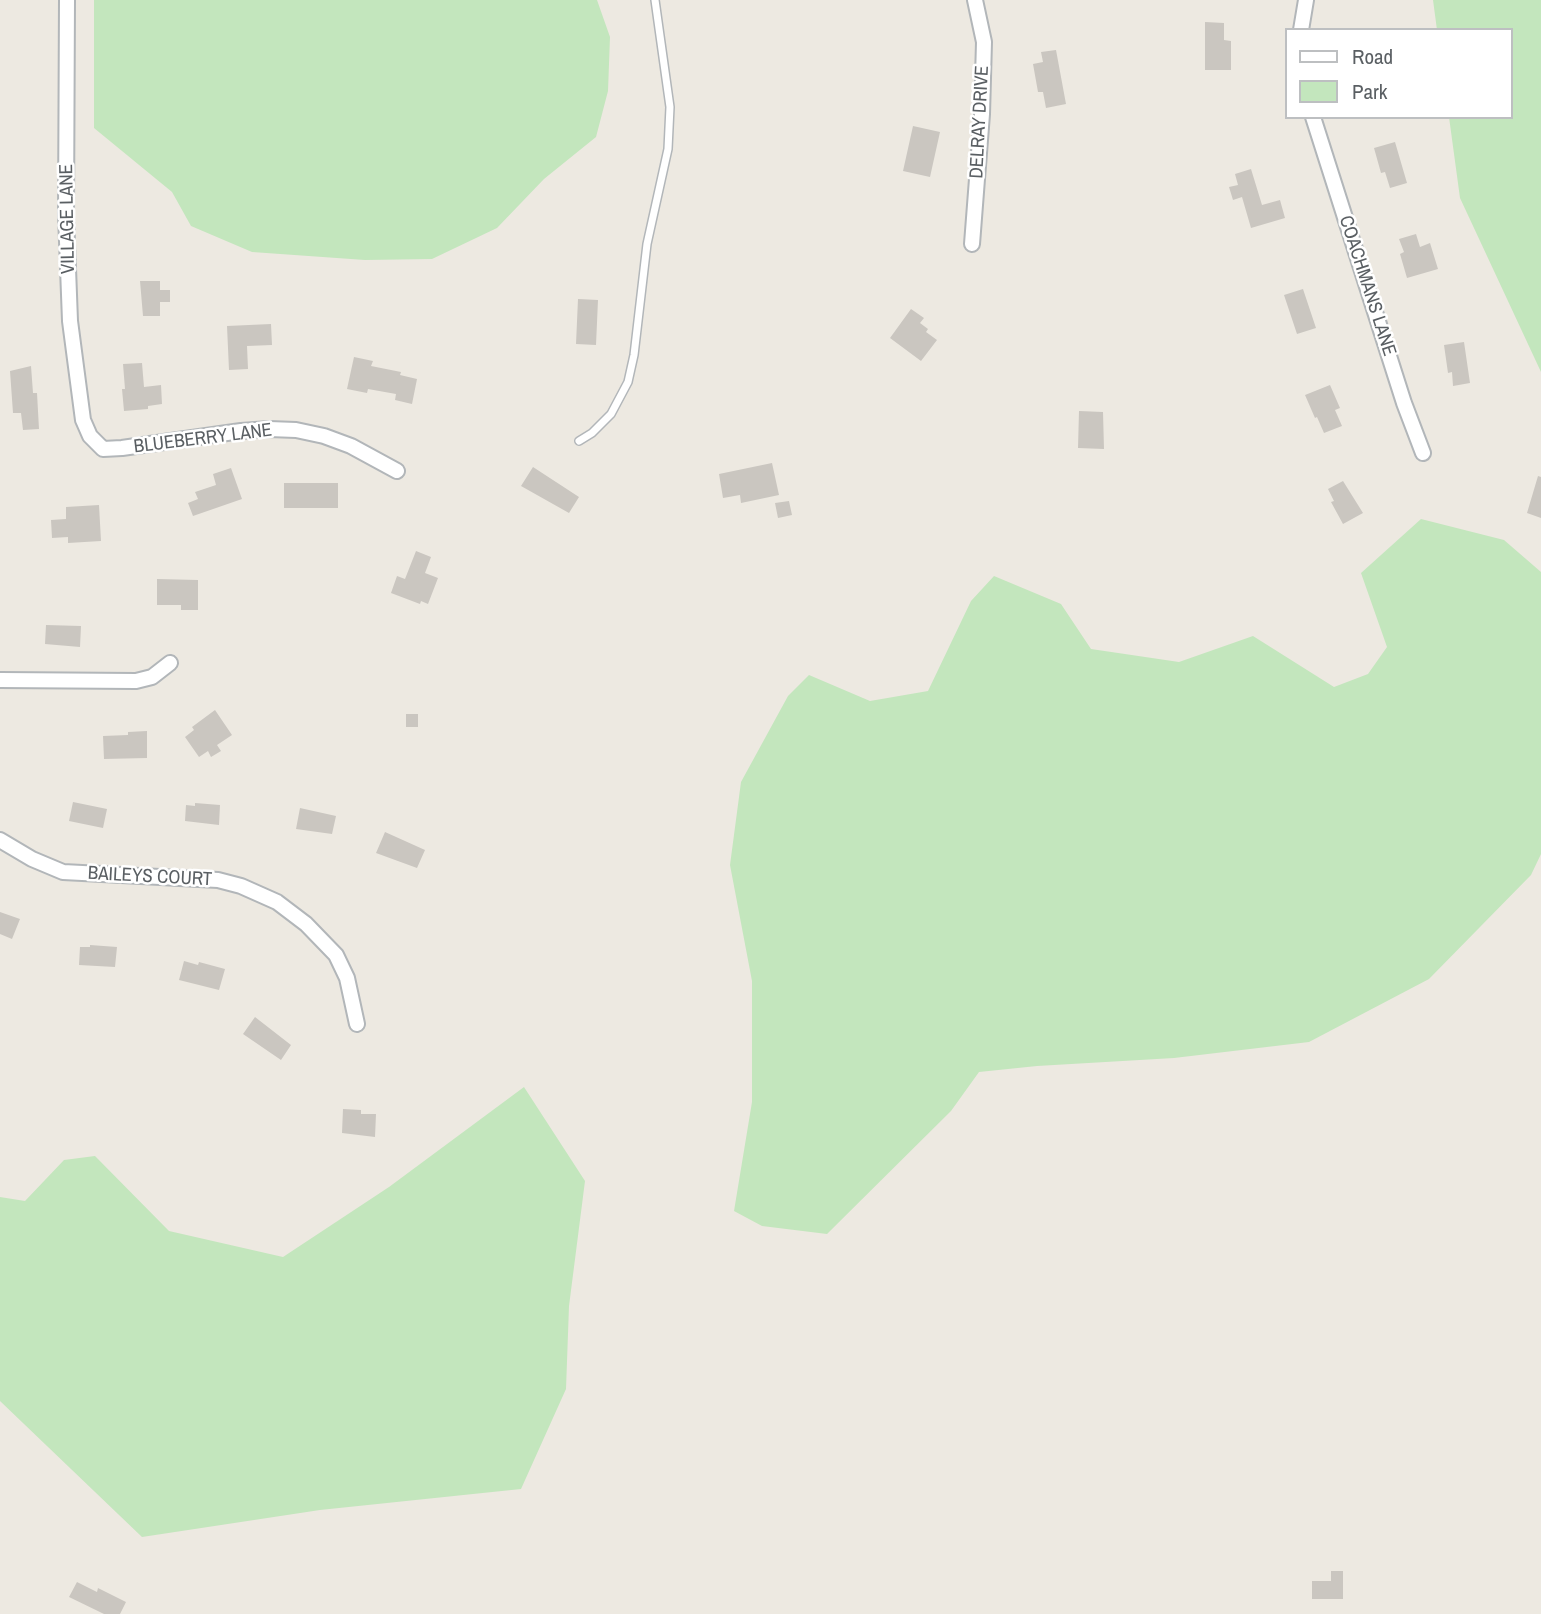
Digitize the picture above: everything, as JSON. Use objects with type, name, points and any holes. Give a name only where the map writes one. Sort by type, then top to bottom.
[{"type":"street","name":"VILLAGE LANE","points":[[67,0],[66,215],[70,321],[83,420],[90,436]]},
{"type":"street","name":"DELRAY DRIVE","points":[[972,244],[982,114],[984,42],[975,0]]},
{"type":"street","points":[[1301,28],[1306,0]]},
{"type":"street","name":"COACHMANS LANE","points":[[1314,119],[1404,403],[1423,453]]},
{"type":"street","name":"BLUEBERRY LANE","points":[[90,436],[103,449],[241,431],[296,430],[351,446],[397,471]]},
{"type":"street","points":[[0,680],[136,681],[152,677],[170,663]]},
{"type":"street","name":"BAILEYS COURT","points":[[0,839],[32,859],[63,872],[218,880],[241,886],[277,902],[306,924],[336,955],[347,978],[357,1024]]},
{"type":"lane","points":[[579,441],[592,433],[611,414],[628,382],[634,355],[647,244],[668,149],[670,107],[655,0]]},
{"type":"green space","points":[[94,0],[597,0],[610,37],[608,91],[596,137],[544,179],[497,228],[432,259],[365,260],[252,252],[191,226],[172,192],[94,128]]},
{"type":"green space","points":[[1433,0],[1541,0],[1541,372],[1460,198],[1449,119],[1513,119],[1513,28],[1437,28]]},
{"type":"green space","points":[[1421,519],[1504,540],[1541,572],[1541,854],[1531,875],[1429,979],[1309,1042],[1174,1058],[979,1072],[951,1111],[827,1234],[762,1226],[734,1211],[752,1102],[752,981],[730,865],[741,782],[788,696],[809,675],[870,701],[928,691],[971,601],[994,576],[1061,604],[1091,649],[1179,662],[1253,636],[1334,687],[1368,674],[1387,647],[1361,573]]},
{"type":"green space","points":[[524,1087],[585,1181],[569,1306],[566,1389],[521,1489],[320,1510],[142,1537],[0,1401],[0,1197],[25,1201],[64,1160],[95,1156],[169,1231],[283,1257],[389,1187]]},
{"type":"building","points":[[1205,22],[1224,23],[1224,40],[1231,41],[1231,70],[1205,70]]},
{"type":"building","points":[[1056,50],[1066,104],[1046,108],[1043,92],[1038,92],[1033,64],[1043,62],[1041,52]]},
{"type":"building","points":[[913,126],[940,132],[930,177],[903,171]]},
{"type":"building","points":[[1395,142],[1407,183],[1390,188],[1385,172],[1381,173],[1374,148]]},
{"type":"building","points":[[1251,169],[1262,205],[1280,200],[1285,218],[1251,228],[1242,197],[1233,200],[1229,187],[1238,185],[1235,174]]},
{"type":"building","points":[[1416,234],[1420,247],[1430,243],[1438,269],[1407,278],[1400,254],[1404,252],[1399,239]]},
{"type":"building","points":[[140,281],[160,281],[160,290],[170,290],[170,302],[160,302],[160,316],[143,316]]},
{"type":"building","points":[[1303,289],[1316,328],[1297,334],[1284,295]]},
{"type":"building","points":[[578,299],[598,300],[596,345],[576,344]]},
{"type":"building","points":[[911,309],[924,318],[920,323],[928,329],[926,332],[937,340],[921,361],[890,338]]},
{"type":"building","points":[[271,324],[272,345],[247,346],[248,369],[229,370],[227,326]]},
{"type":"building","points":[[1464,342],[1470,383],[1453,386],[1444,345]]},
{"type":"building","points":[[354,357],[373,361],[371,366],[401,372],[400,375],[417,379],[412,404],[395,400],[396,394],[368,389],[367,393],[347,389]]},
{"type":"building","points":[[142,363],[144,387],[161,385],[162,404],[148,406],[148,409],[124,411],[123,364]]},
{"type":"building","points":[[31,366],[33,393],[37,393],[39,429],[23,430],[21,413],[13,413],[10,371]]},
{"type":"building","points":[[1330,385],[1340,408],[1335,410],[1342,426],[1324,433],[1305,395]]},
{"type":"building","points":[[1079,411],[1103,412],[1104,449],[1078,448]]},
{"type":"building","points":[[772,463],[779,495],[741,503],[740,495],[723,498],[719,474]]},
{"type":"building","points":[[533,467],[579,497],[569,513],[521,486]]},
{"type":"building","points":[[231,468],[242,499],[193,516],[188,503],[198,499],[195,492],[216,485],[213,474]]},
{"type":"building","points":[[1538,476],[1541,477],[1541,518],[1527,513]]},
{"type":"building","points":[[1343,481],[1363,513],[1343,524],[1331,502],[1334,501],[1328,489]]},
{"type":"building","points":[[284,483],[338,483],[338,508],[284,508]]},
{"type":"building","points":[[789,501],[792,515],[778,518],[775,503]]},
{"type":"building","points":[[99,505],[101,541],[68,543],[68,537],[52,538],[51,520],[66,519],[66,507]]},
{"type":"building","points":[[416,551],[431,557],[425,573],[438,578],[428,604],[421,601],[420,604],[391,593],[397,576],[405,579]]},
{"type":"building","points":[[157,579],[198,580],[198,610],[181,610],[181,605],[157,605]]},
{"type":"building","points":[[46,625],[81,626],[80,647],[45,644]]},
{"type":"building","points":[[215,710],[232,735],[217,745],[221,751],[211,757],[208,751],[199,757],[185,737],[194,730],[192,727]]},
{"type":"building","points":[[406,714],[418,714],[418,727],[406,727]]},
{"type":"building","points":[[147,731],[147,758],[104,759],[103,736]]},
{"type":"building","points":[[73,802],[107,809],[103,828],[69,821]]},
{"type":"building","points":[[195,803],[220,805],[219,825],[185,821],[186,805],[195,806]]},
{"type":"building","points":[[300,808],[336,816],[332,834],[296,829]]},
{"type":"building","points":[[385,832],[425,850],[417,868],[376,853]]},
{"type":"building","points":[[0,912],[20,919],[12,939],[0,934]]},
{"type":"building","points":[[80,947],[117,947],[115,967],[79,965]]},
{"type":"building","points":[[184,961],[225,969],[219,990],[179,980]]},
{"type":"building","points":[[255,1017],[291,1045],[281,1060],[243,1034]]},
{"type":"building","points":[[343,1109],[361,1110],[361,1114],[376,1114],[375,1137],[342,1133]]},
{"type":"building","points":[[1331,1571],[1343,1571],[1343,1599],[1312,1599],[1312,1581],[1331,1581]]},
{"type":"building","points":[[77,1582],[97,1592],[98,1588],[126,1602],[120,1614],[104,1614],[69,1597]]}]
